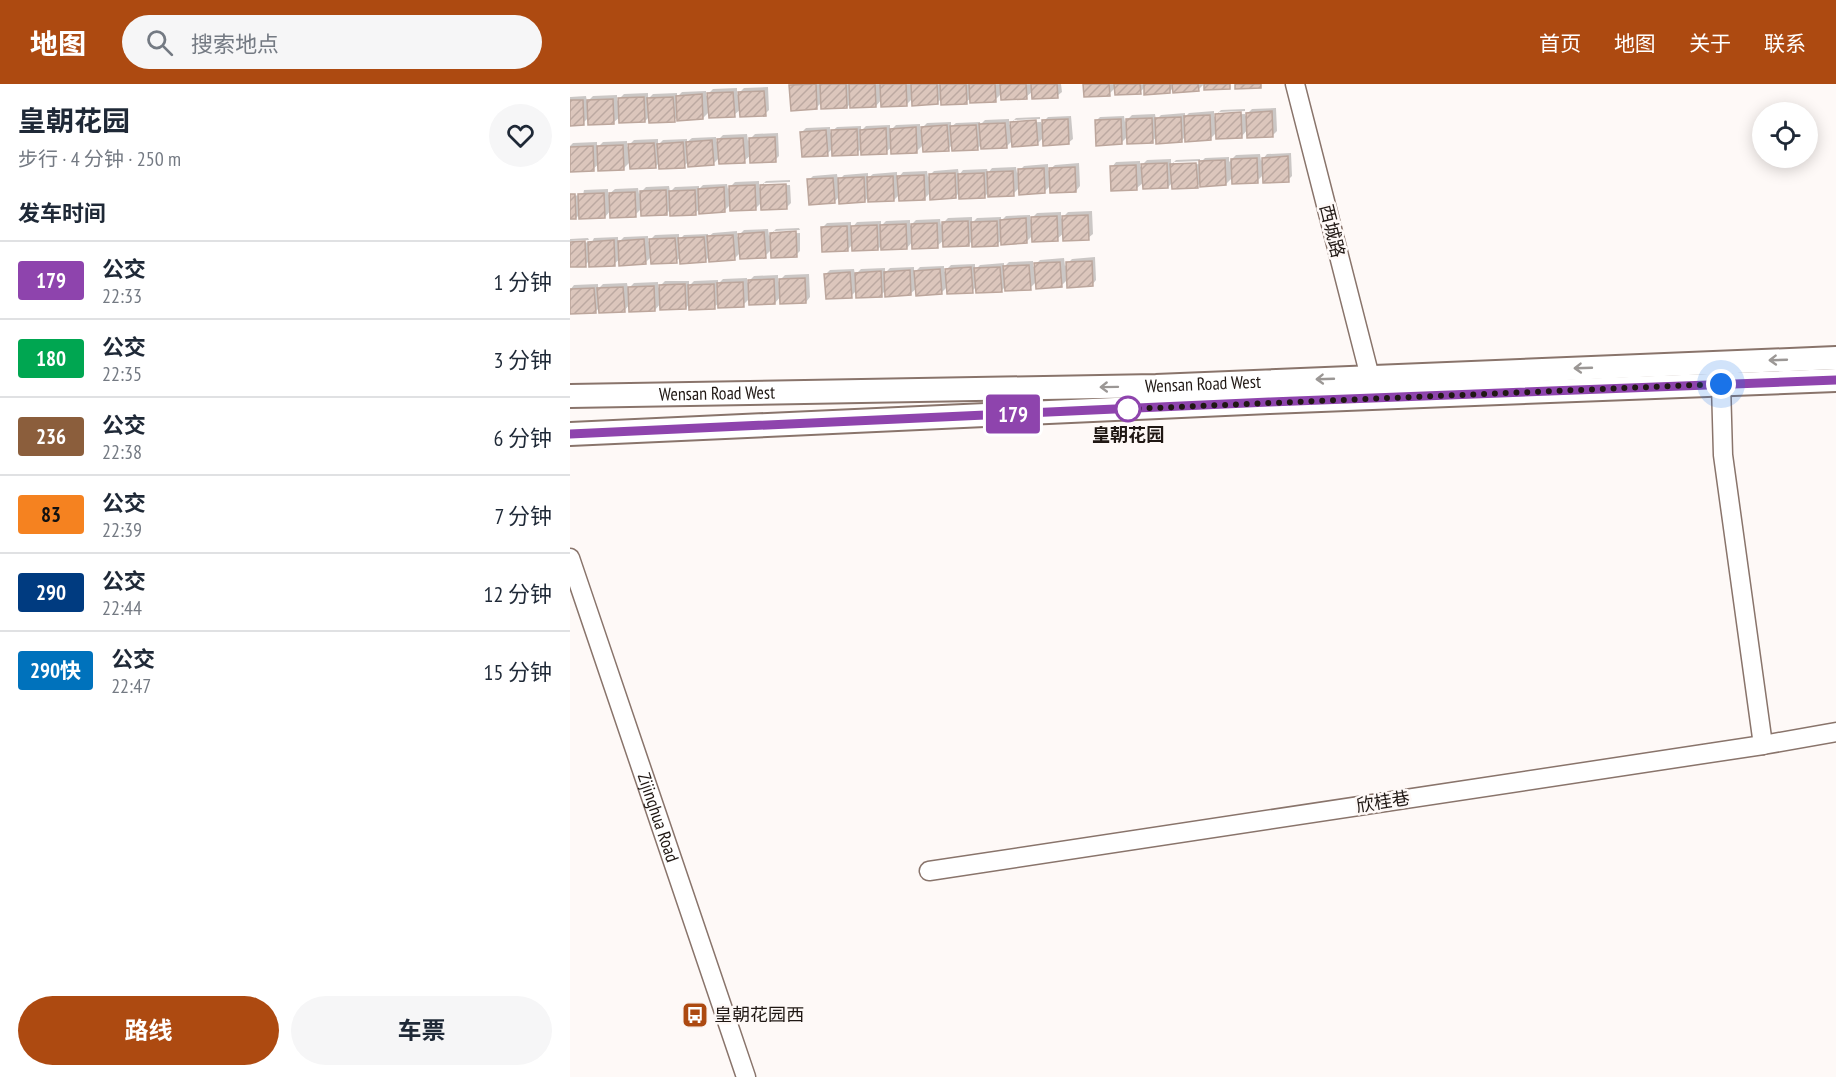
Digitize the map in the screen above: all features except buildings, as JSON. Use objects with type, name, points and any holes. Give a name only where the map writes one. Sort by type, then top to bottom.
[{"type":"main road","name":"Wensan Road West","points":[[570,396],[1144,386],[1836,358]]},
{"type":"main road","name":"Wensan Road West","points":[[570,434],[1269,402],[1836,380]]},
{"type":"street","name":"西城路","points":[[1295,84],[1370,377]]},
{"type":"street","points":[[1721,384],[1723,455],[1763,745]]},
{"type":"street","name":"Zijinghua Road","points":[[570,558],[746,1077]]},
{"type":"street","name":"欣桂巷","points":[[929,871],[1836,732]]},
{"type":"bus line","name":"179","points":[[570,434],[1269,402],[1836,380]]},
{"type":"place","name":"皇朝花园","points":[[1128,409]]},
{"type":"place","name":"皇朝花园西","points":[[695,1015]]},
{"type":"route","points":[[1128,409],[1721,384]]}]
